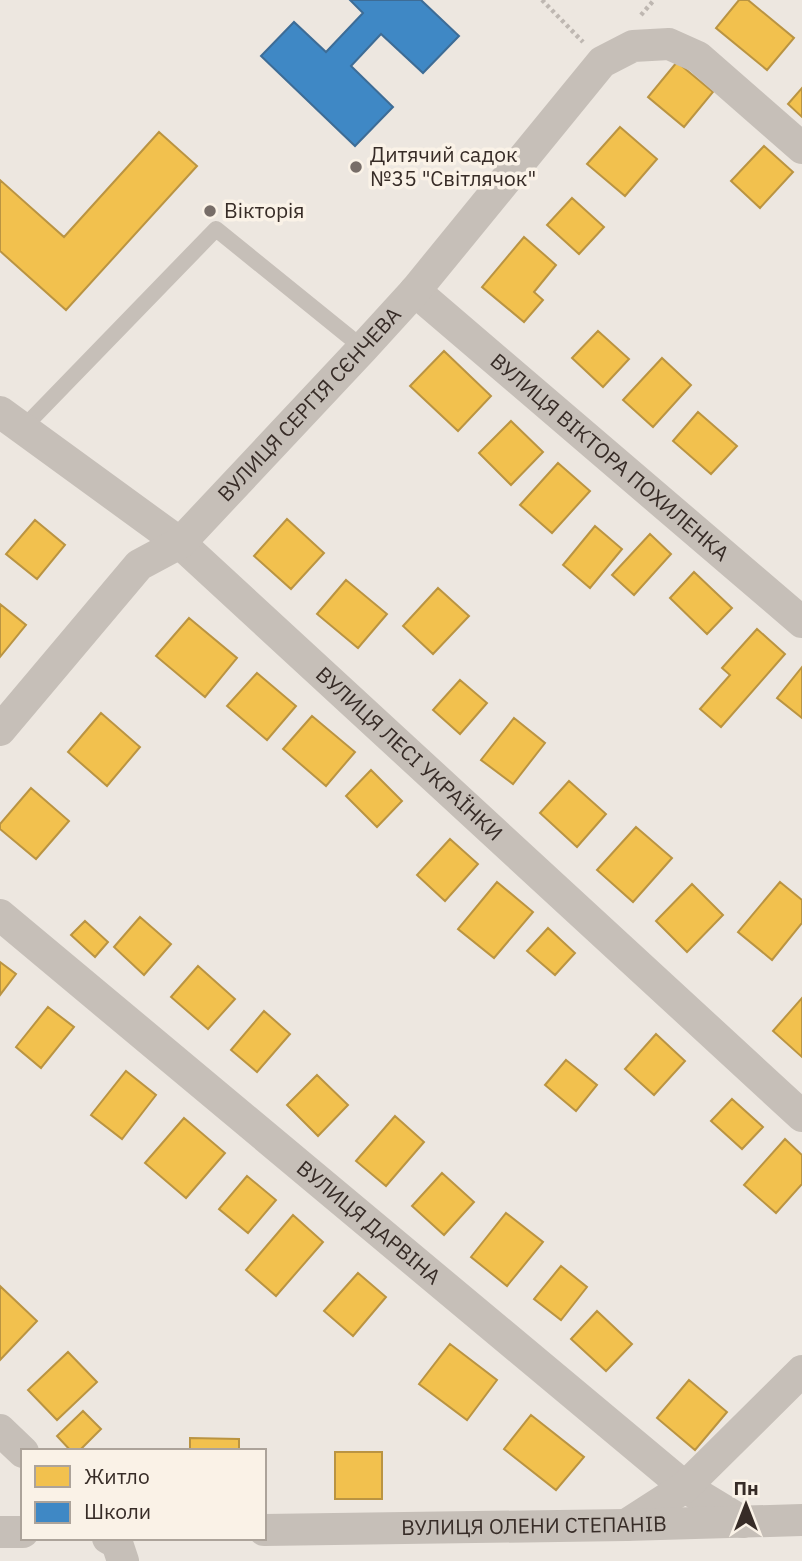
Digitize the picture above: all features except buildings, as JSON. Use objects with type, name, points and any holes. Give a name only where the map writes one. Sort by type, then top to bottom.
[{"type":"street","points":[[602,62],[633,46],[669,44],[698,57],[802,148]]},
{"type":"street","name":"ВУЛИЦЯ СЕРГІЯ СЄНЧЕВА","points":[[0,730],[139,565],[180,543],[415,291],[602,62]]},
{"type":"street","name":"ВУЛИЦЯ ВІКТОРА ПОХИЛЕНКА","points":[[415,291],[802,622]]},
{"type":"street","name":"ВУЛИЦЯ ЛЕСІ УКРАЇНКИ","points":[[11,421],[180,543],[802,1116]]},
{"type":"street","name":"ВУЛИЦЯ ДАРВІНА","points":[[0,915],[685,1486],[743,1522]]},
{"type":"street","points":[[626,1525],[685,1486],[802,1371]]},
{"type":"street","points":[[0,1430],[21,1450]]},
{"type":"street","name":"ВУЛИЦЯ ОЛЕНИ СТЕПАНІВ","points":[[266,1530],[802,1520]]},
{"type":"street","points":[[0,1532],[21,1532]]},
{"type":"street","points":[[112,1540],[117,1543],[123,1561]]},
{"type":"lane","points":[[11,421],[216,229],[363,348]]},
{"type":"path","points":[[542,0],[602,62]]},
{"type":"place","name":"Дитячий садок №35 \"Світлячок\"","points":[[356,167]]},
{"type":"place","name":"Вікторія","points":[[210,211]]}]
